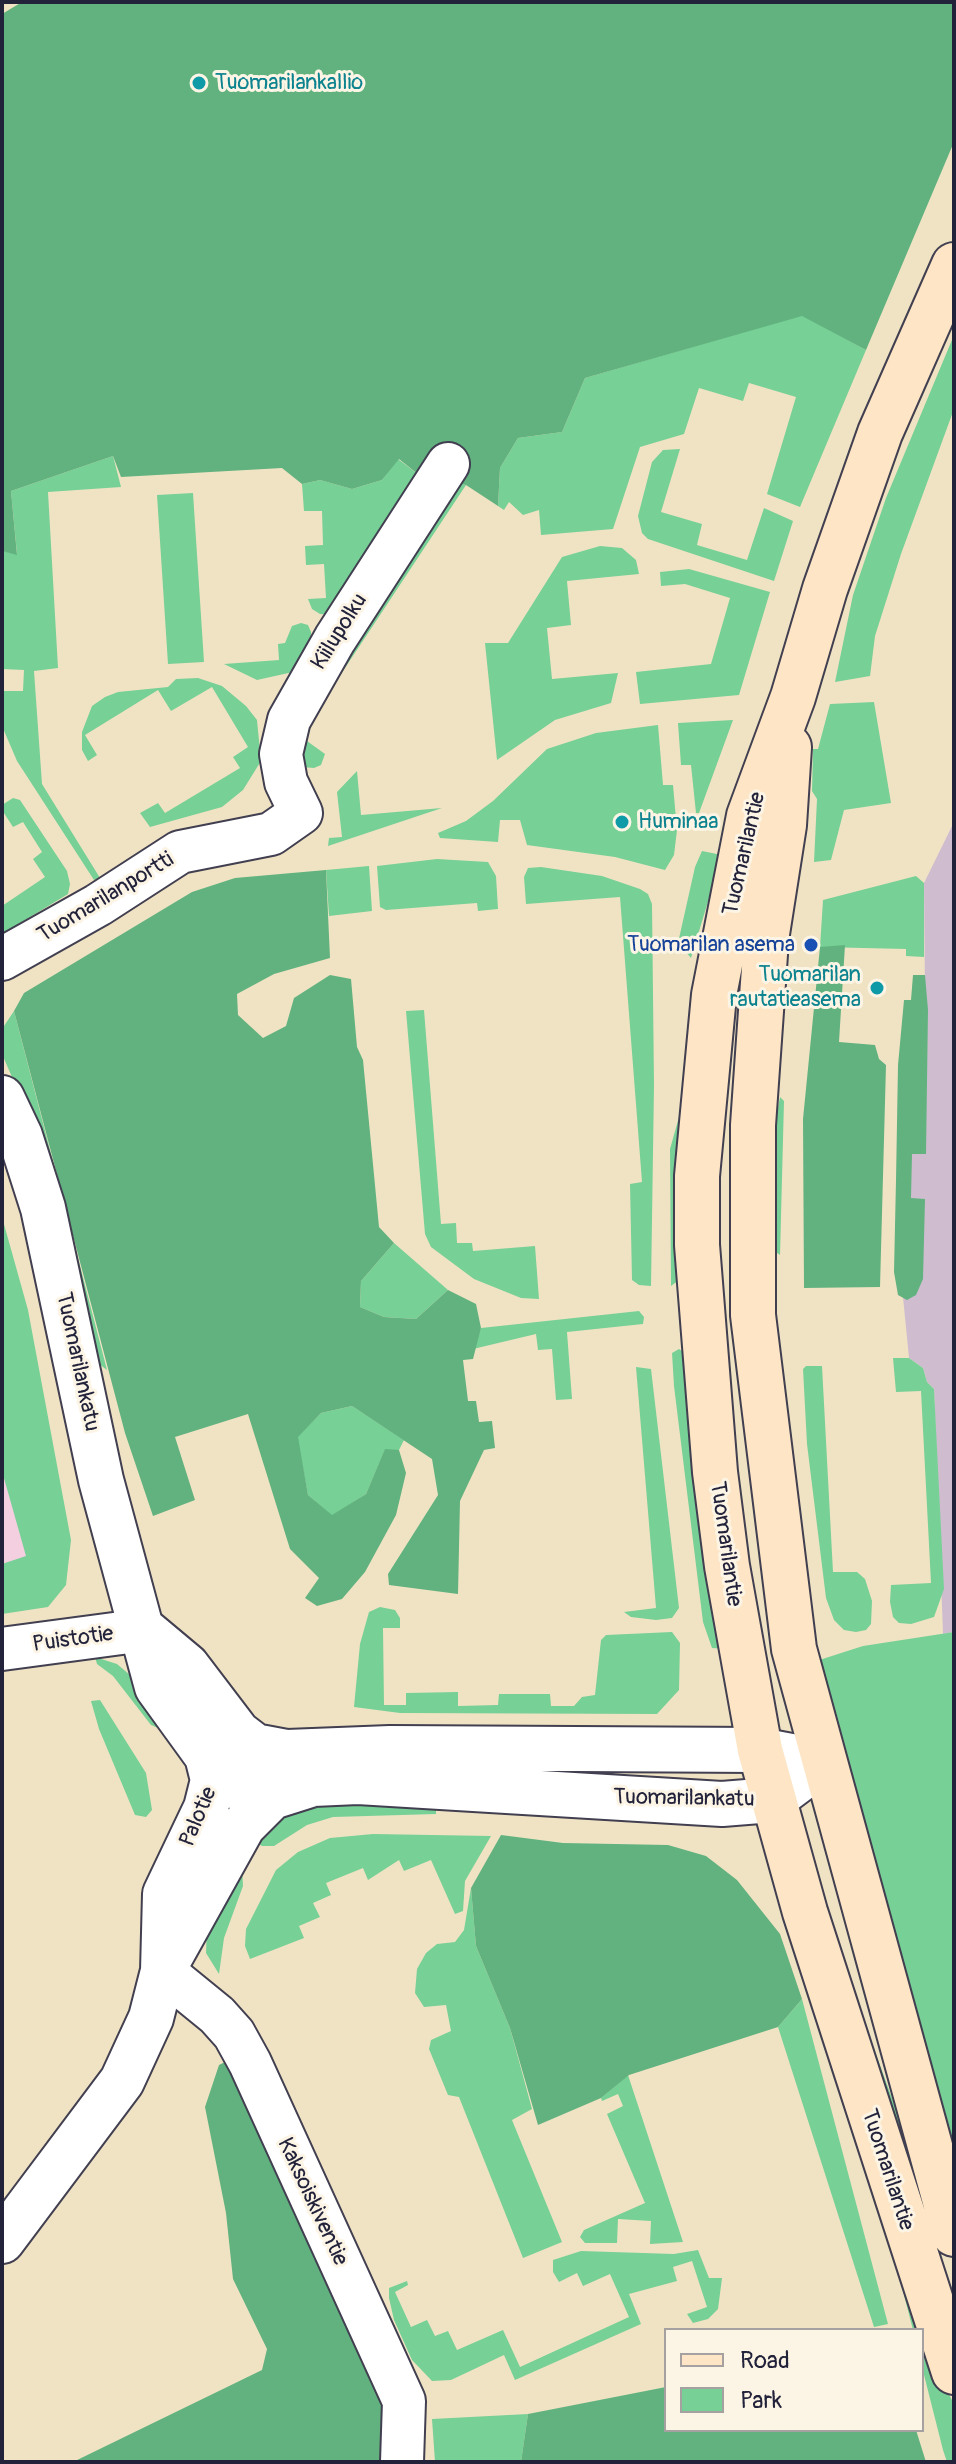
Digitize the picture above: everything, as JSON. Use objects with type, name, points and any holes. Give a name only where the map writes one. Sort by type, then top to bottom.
[{"type":"main road","name":"Tuomarilantie","points":[[954,265],[880,433],[825,589],[793,697],[749,816],[714,995],[697,1176],[697,1245],[715,1472],[727,1566],[760,1750],[772,1800],[893,2191],[954,2372]]},
{"type":"main road","name":"Tuomarilantie","points":[[793,697],[784,825],[766,940],[755,1094],[753,1315],[785,1600],[823,1762],[954,2234]]},
{"type":"street","name":"Kiilupolku","points":[[301,813],[286,782],[281,754],[289,720],[335,639],[448,464]]},
{"type":"street","name":"Tuomarilanportti","points":[[2,959],[98,905],[180,852],[271,834],[301,813]]},
{"type":"street","name":"Tuomarilankatu","points":[[2,1098],[20,1136],[43,1208],[105,1495],[157,1687],[207,1756],[213,1780]]},
{"type":"street","points":[[144,1630],[187,1666],[238,1733],[255,1746],[287,1752],[390,1748],[760,1750],[823,1762]]},
{"type":"street","name":"Puistotie","points":[[2,1649],[144,1630]]},
{"type":"street","points":[[255,1746],[272,1797]]},
{"type":"street","name":"Palotie","points":[[2,2241],[122,2081],[151,2018],[163,1971],[165,1894],[206,1808],[213,1780],[255,1746]]},
{"type":"street","name":"Tuomarilankatu","points":[[272,1797],[313,1784],[358,1782],[722,1804],[772,1800],[823,1762]]},
{"type":"street","points":[[213,1780],[272,1797]]},
{"type":"street","name":"Palotie","points":[[163,1971],[243,1826],[272,1797]]},
{"type":"street","name":"Kaksoiskiventie","points":[[163,1971],[217,2015],[234,2034],[250,2063],[404,2401],[402,2462]]},
{"type":"shaded area","points":[[954,822],[954,1632],[943,1634],[934,1389],[927,1382],[923,1368],[909,1358],[902,1287],[906,1067],[925,998],[924,883]]},
{"type":"shaded area","points":[[2,1409],[38,1558],[2,1589]]},
{"type":"green space","points":[[22,2],[954,2],[954,142],[866,350],[802,316],[585,378],[562,432],[518,438],[500,468],[498,506],[466,485],[419,475],[399,459],[382,480],[352,489],[320,480],[302,484],[282,468],[121,477],[113,456],[11,491],[17,555],[2,551],[2,14]]},
{"type":"green space","points":[[802,315],[866,350],[800,507],[767,494],[796,397],[749,383],[743,401],[699,388],[684,434],[640,447],[613,529],[541,535],[539,510],[523,515],[509,502],[504,510],[498,506],[500,468],[518,438],[562,432],[585,378]]},
{"type":"green space","points":[[954,335],[954,409],[875,636],[870,676],[835,682],[853,595],[886,498]]},
{"type":"green space","points":[[680,449],[661,512],[702,524],[697,545],[747,560],[764,508],[793,521],[774,581],[648,539],[642,533],[638,516],[652,462],[663,450]]},
{"type":"green space","points":[[113,456],[121,487],[48,492],[58,668],[34,671],[42,784],[100,878],[94,880],[17,761],[2,726],[2,691],[23,691],[24,670],[2,669],[2,551],[17,554],[11,491]]},
{"type":"green space","points":[[398,459],[419,475],[330,615],[320,614],[312,609],[308,599],[326,598],[324,564],[306,565],[305,546],[323,545],[322,511],[304,511],[302,484],[320,480],[352,489],[382,480]]},
{"type":"green space","points":[[457,483],[466,485],[300,736],[325,754],[321,765],[301,767],[297,715]]},
{"type":"green space","points":[[193,493],[204,662],[168,664],[157,495]]},
{"type":"green space","points":[[600,546],[622,548],[636,560],[639,574],[567,581],[571,625],[547,628],[552,679],[618,673],[611,703],[555,720],[497,760],[485,643],[508,643],[562,557]]},
{"type":"green space","points":[[689,569],[770,592],[739,695],[640,704],[636,672],[711,664],[730,598],[685,584],[661,586],[660,572]]},
{"type":"green space","points":[[301,623],[308,625],[311,632],[311,650],[293,672],[257,680],[224,664],[279,660],[278,644],[285,643],[292,626]]},
{"type":"green space","points":[[198,678],[222,686],[257,720],[261,761],[243,790],[222,807],[150,827],[140,813],[158,803],[165,813],[240,768],[233,757],[248,747],[212,687],[171,711],[158,690],[85,735],[97,755],[88,761],[82,750],[82,732],[92,706],[105,697],[118,692],[168,687],[176,679]]},
{"type":"green space","points":[[874,702],[891,803],[844,810],[831,860],[814,862],[817,799],[812,791],[813,749],[818,749],[830,704]]},
{"type":"green space","points":[[733,720],[699,813],[696,813],[691,765],[681,765],[678,723]]},
{"type":"green space","points":[[658,725],[663,785],[673,785],[677,830],[674,855],[665,870],[615,857],[527,845],[520,820],[500,820],[498,842],[440,838],[438,833],[466,821],[493,801],[547,749],[596,733]]},
{"type":"green space","points":[[357,771],[361,815],[442,808],[328,846],[329,838],[342,837],[337,792]]},
{"type":"green space","points":[[13,798],[20,800],[67,871],[70,884],[68,894],[2,934],[2,906],[45,877],[33,859],[42,852],[23,822],[13,827],[2,810],[2,805]]},
{"type":"green space","points":[[702,851],[722,855],[691,958],[678,943],[695,867]]},
{"type":"green space","points":[[437,859],[488,862],[496,876],[498,909],[478,911],[477,903],[386,910],[380,907],[377,866]]},
{"type":"green space","points":[[369,866],[372,911],[329,916],[326,870]]},
{"type":"green space","points":[[528,868],[602,876],[640,889],[648,894],[652,904],[654,1085],[651,1286],[639,1285],[632,1280],[630,1184],[642,1182],[620,897],[526,904],[524,877]]},
{"type":"green space","points":[[326,870],[330,958],[274,974],[237,994],[238,1015],[263,1038],[286,1026],[294,998],[330,975],[351,979],[357,1047],[363,1060],[379,1227],[394,1243],[361,1281],[360,1307],[384,1317],[416,1319],[448,1290],[476,1304],[481,1328],[473,1359],[463,1360],[468,1401],[476,1401],[479,1422],[492,1421],[495,1448],[484,1450],[460,1501],[458,1594],[389,1585],[388,1574],[438,1495],[432,1459],[352,1406],[321,1413],[298,1437],[308,1495],[332,1515],[366,1494],[385,1449],[399,1450],[406,1473],[396,1515],[365,1572],[342,1599],[317,1606],[305,1598],[319,1578],[290,1549],[248,1414],[175,1437],[195,1500],[153,1516],[125,1433],[14,1011],[24,993],[192,892],[235,878]]},
{"type":"green space","points":[[916,876],[924,883],[924,957],[906,956],[906,949],[820,947],[823,900]]},
{"type":"green space","points":[[845,945],[839,1042],[875,1045],[879,1059],[886,1065],[880,1287],[804,1288],[803,1119],[820,947]]},
{"type":"green space","points":[[913,975],[925,975],[928,1010],[926,1154],[912,1154],[911,1198],[925,1199],[923,1279],[916,1295],[907,1300],[898,1295],[894,1272],[898,1065],[904,1000],[911,1000]]},
{"type":"green space","points":[[424,1010],[441,1224],[456,1223],[457,1243],[472,1243],[473,1251],[535,1246],[539,1299],[521,1298],[474,1279],[431,1247],[425,1234],[406,1011]]},
{"type":"green space","points":[[14,1011],[107,1370],[95,1361],[31,1121],[2,1054],[2,1029]]},
{"type":"green space","points":[[780,1097],[784,1101],[780,1255],[770,1248],[771,1144]]},
{"type":"green space","points":[[679,1117],[687,1160],[679,1280],[671,1286],[670,1149]]},
{"type":"green space","points":[[2,1217],[28,1310],[71,1540],[66,1585],[48,1607],[2,1614],[2,1564],[26,1556],[2,1471]]},
{"type":"green space","points":[[394,1243],[448,1290],[416,1319],[384,1317],[360,1307],[361,1281]]},
{"type":"green space","points":[[639,1311],[644,1317],[643,1324],[567,1332],[572,1399],[556,1400],[552,1349],[538,1350],[536,1334],[473,1349],[481,1328]]},
{"type":"green space","points":[[679,1349],[685,1353],[727,1649],[712,1648],[703,1622],[674,1386],[672,1353]]},
{"type":"green space","points":[[893,1358],[909,1358],[923,1368],[927,1382],[934,1389],[944,1589],[934,1617],[911,1624],[899,1623],[893,1617],[890,1602],[891,1585],[931,1583],[921,1391],[896,1392]]},
{"type":"green space","points":[[806,1366],[822,1366],[833,1572],[857,1572],[865,1579],[872,1601],[871,1624],[866,1630],[844,1630],[834,1620],[826,1598],[807,1444],[803,1369]]},
{"type":"green space","points":[[636,1367],[651,1369],[679,1608],[672,1618],[656,1620],[631,1617],[624,1612],[656,1608]]},
{"type":"green space","points":[[352,1406],[404,1440],[399,1450],[385,1450],[366,1494],[332,1516],[308,1495],[297,1437],[321,1413]]},
{"type":"green space","points":[[380,1607],[395,1610],[400,1618],[400,1628],[383,1628],[384,1705],[406,1705],[406,1693],[458,1692],[458,1706],[498,1705],[499,1694],[550,1694],[551,1706],[574,1706],[582,1697],[595,1695],[601,1640],[606,1635],[672,1632],[680,1643],[679,1690],[657,1714],[400,1713],[354,1707],[360,1644],[369,1612]]},
{"type":"green space","points":[[954,1632],[954,2188],[810,1663],[863,1646]]},
{"type":"green space","points":[[95,1657],[117,1664],[143,1686],[165,1731],[151,1725],[113,1676],[97,1664]]},
{"type":"green space","points":[[100,1700],[146,1773],[152,1810],[146,1817],[135,1815],[99,1729],[91,1701]]},
{"type":"green space","points":[[305,1802],[436,1806],[436,1814],[333,1817],[307,1825],[274,1846],[262,1846],[254,1841],[256,1835]]},
{"type":"green space","points":[[373,1834],[491,1836],[465,1881],[463,1911],[455,1914],[431,1860],[404,1871],[399,1860],[368,1880],[363,1868],[326,1883],[331,1895],[313,1903],[320,1917],[299,1926],[304,1938],[250,1959],[245,1946],[246,1929],[276,1870],[298,1852],[330,1838]]},
{"type":"green space","points":[[501,1835],[563,1843],[668,1845],[706,1856],[737,1880],[780,1934],[802,1999],[778,2027],[629,2075],[601,2098],[538,2125],[510,2028],[476,1946],[471,1888]]},
{"type":"green space","points":[[242,1868],[243,1886],[224,1938],[219,1974],[206,1953],[207,1926]]},
{"type":"green space","points":[[471,1888],[476,1946],[510,2028],[532,2109],[512,2120],[562,2242],[523,2258],[459,2097],[448,2095],[429,2049],[431,2040],[451,2031],[446,2005],[424,2007],[415,1993],[417,1969],[426,1953],[437,1944],[455,1942],[464,1930]]},
{"type":"green space","points":[[802,1999],[888,2324],[874,2327],[778,2027]]},
{"type":"green space","points":[[854,2002],[858,2004],[907,2140],[934,2249]]},
{"type":"green space","points":[[229,2060],[393,2404],[390,2462],[73,2462],[262,2370],[267,2349],[233,2279],[226,2213],[205,2107],[219,2065]]},
{"type":"green space","points":[[628,2075],[683,2242],[650,2244],[651,2221],[618,2219],[617,2243],[585,2243],[580,2237],[584,2230],[645,2203],[607,2114],[623,2106],[618,2094],[602,2101],[601,2098]]},
{"type":"green space","points":[[698,2250],[709,2278],[722,2278],[718,2309],[708,2319],[693,2323],[687,2314],[707,2307],[692,2261],[673,2267],[677,2281],[629,2294],[641,2324],[515,2380],[504,2355],[451,2380],[432,2381],[412,2360],[394,2320],[389,2298],[389,2288],[407,2281],[408,2285],[395,2292],[411,2327],[427,2320],[435,2336],[448,2331],[457,2350],[503,2330],[520,2367],[629,2317],[610,2274],[583,2286],[577,2273],[559,2282],[553,2272],[553,2260],[581,2251],[674,2254]]},
{"type":"green space","points":[[894,2256],[922,2328],[912,2328]]},
{"type":"green space","points":[[924,2334],[954,2404],[954,2462],[947,2462],[924,2375]]},
{"type":"green space","points":[[664,2387],[664,2432],[917,2432],[926,2462],[521,2462],[528,2414]]},
{"type":"green space","points":[[528,2414],[521,2462],[435,2462],[432,2419]]},
{"type":"place","name":"Tuomarilankallio","points":[[199,83]]},
{"type":"place","name":"Huminaa","points":[[622,822]]},
{"type":"place","name":"Tuomarilan asema","points":[[811,945]]},
{"type":"place","name":"Tuomarilan rautatieasema","points":[[877,988]]}]
